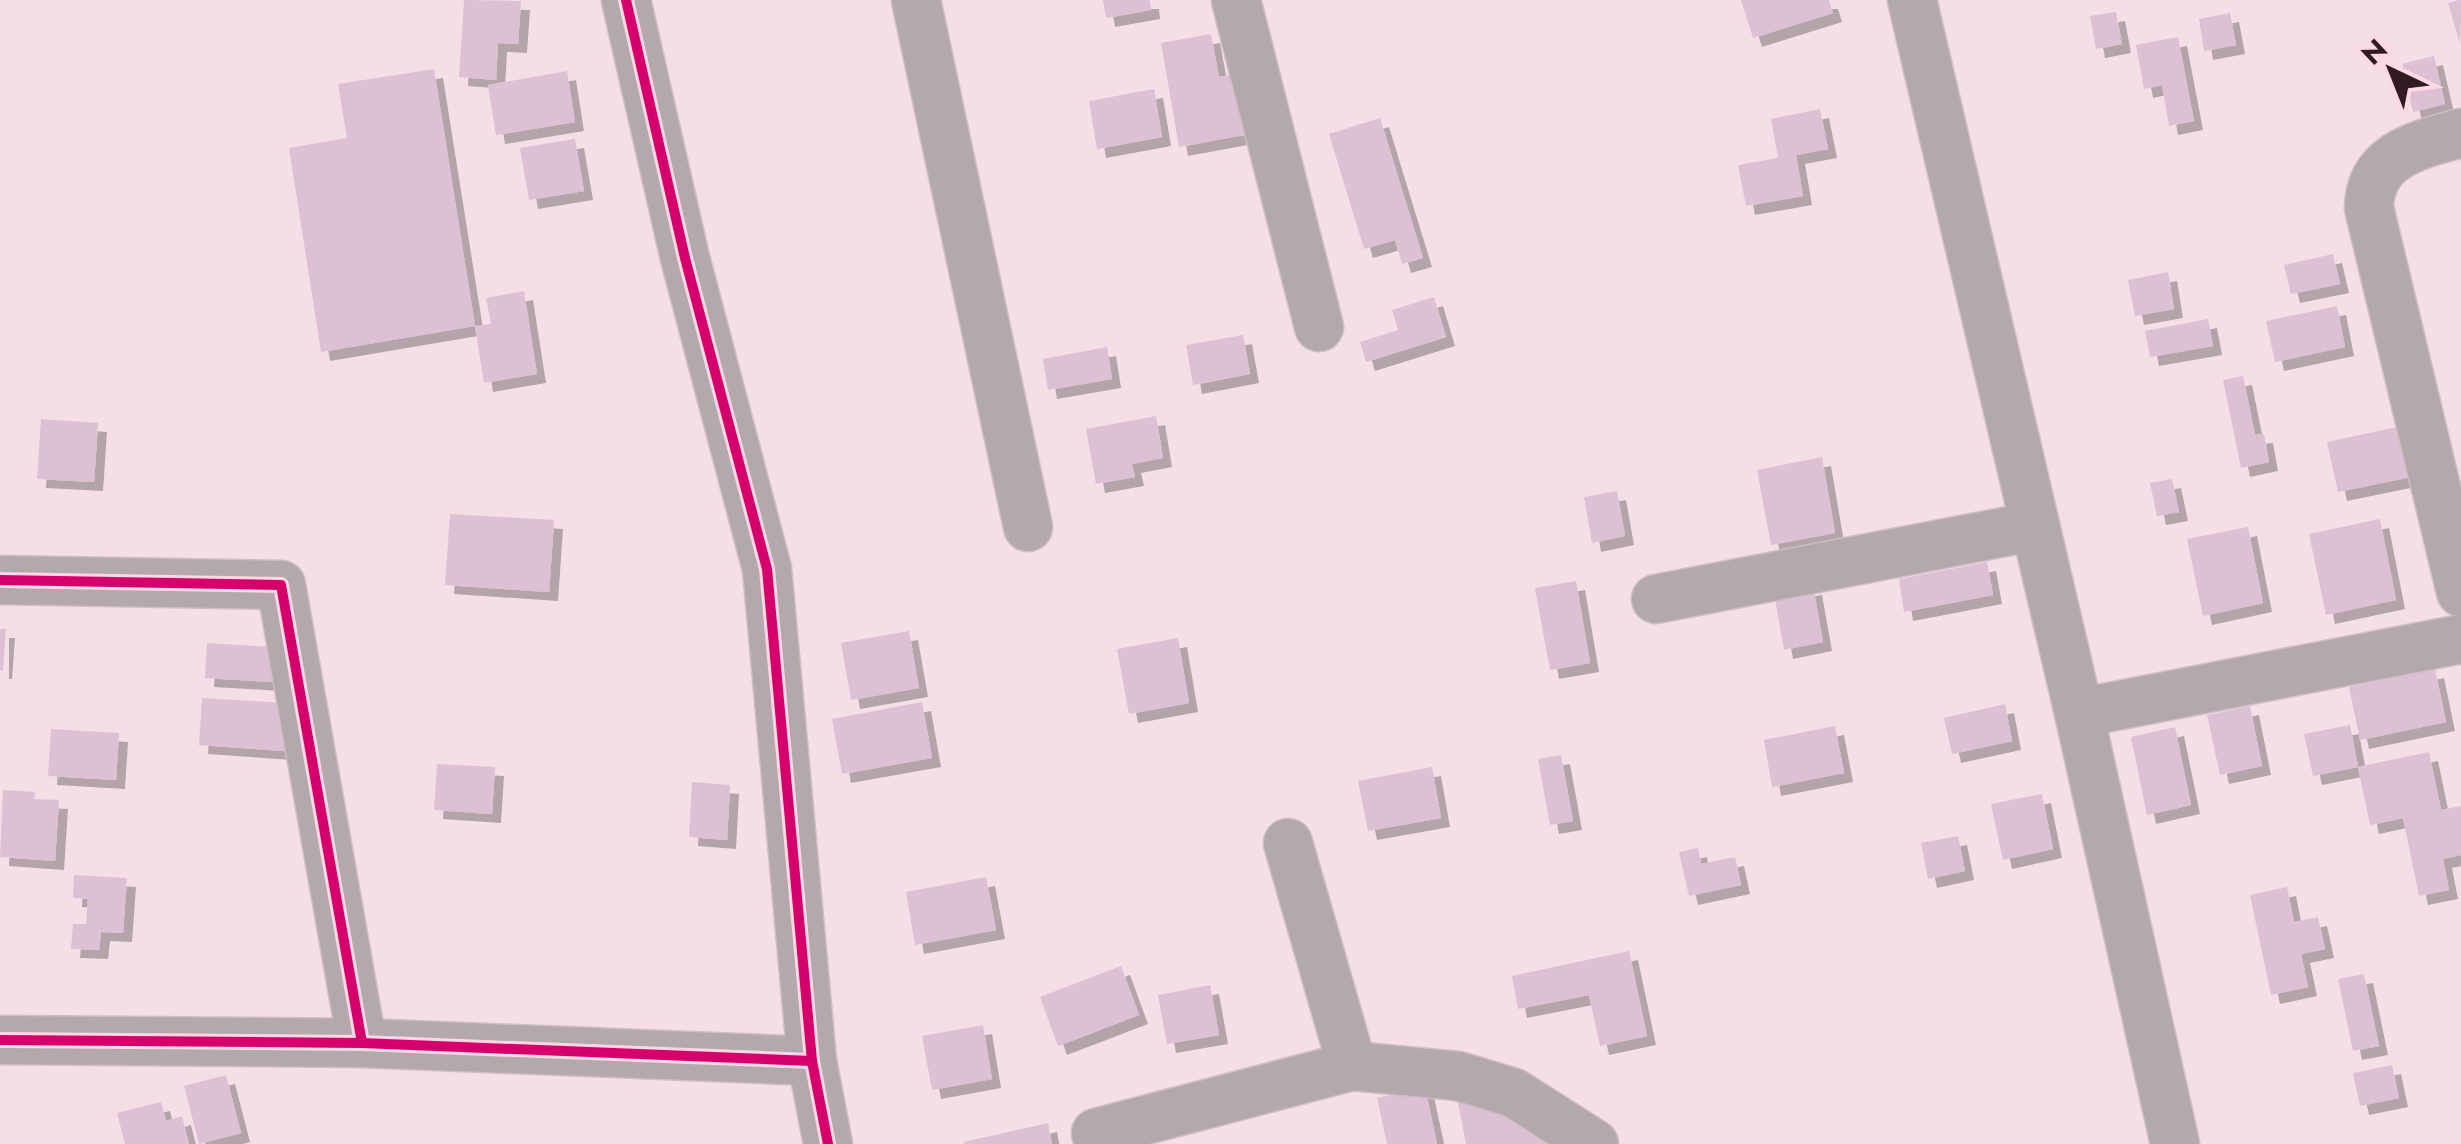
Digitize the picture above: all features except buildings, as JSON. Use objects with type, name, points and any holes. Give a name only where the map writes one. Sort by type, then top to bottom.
[{"type":"street","points":[[626,0],[685,258],[768,569],[812,1061],[828,1144]]},
{"type":"street","points":[[916,0],[1028,527]]},
{"type":"street","points":[[1236,0],[1319,327]]},
{"type":"street","points":[[1912,0],[2176,1144]]},
{"type":"street","points":[[2461,133],[2424,144],[2382,166],[2370,188],[2369,208],[2461,592]]},
{"type":"street","points":[[1656,600],[2036,526]]},
{"type":"street","points":[[0,580],[281,585],[362,1043]]},
{"type":"street","points":[[2079,713],[2461,639]]},
{"type":"street","points":[[1288,844],[1352,1066]]},
{"type":"street","points":[[0,1040],[362,1043],[812,1061]]},
{"type":"street","points":[[1096,1134],[1352,1066],[1458,1076],[1514,1093],[1594,1144]]},
{"type":"cycle path","points":[[626,0],[685,258],[767,569],[812,1061],[828,1144]]},
{"type":"cycle path","points":[[0,580],[281,585],[362,1043]]},
{"type":"cycle path","points":[[0,1040],[362,1043],[812,1061]]}]
